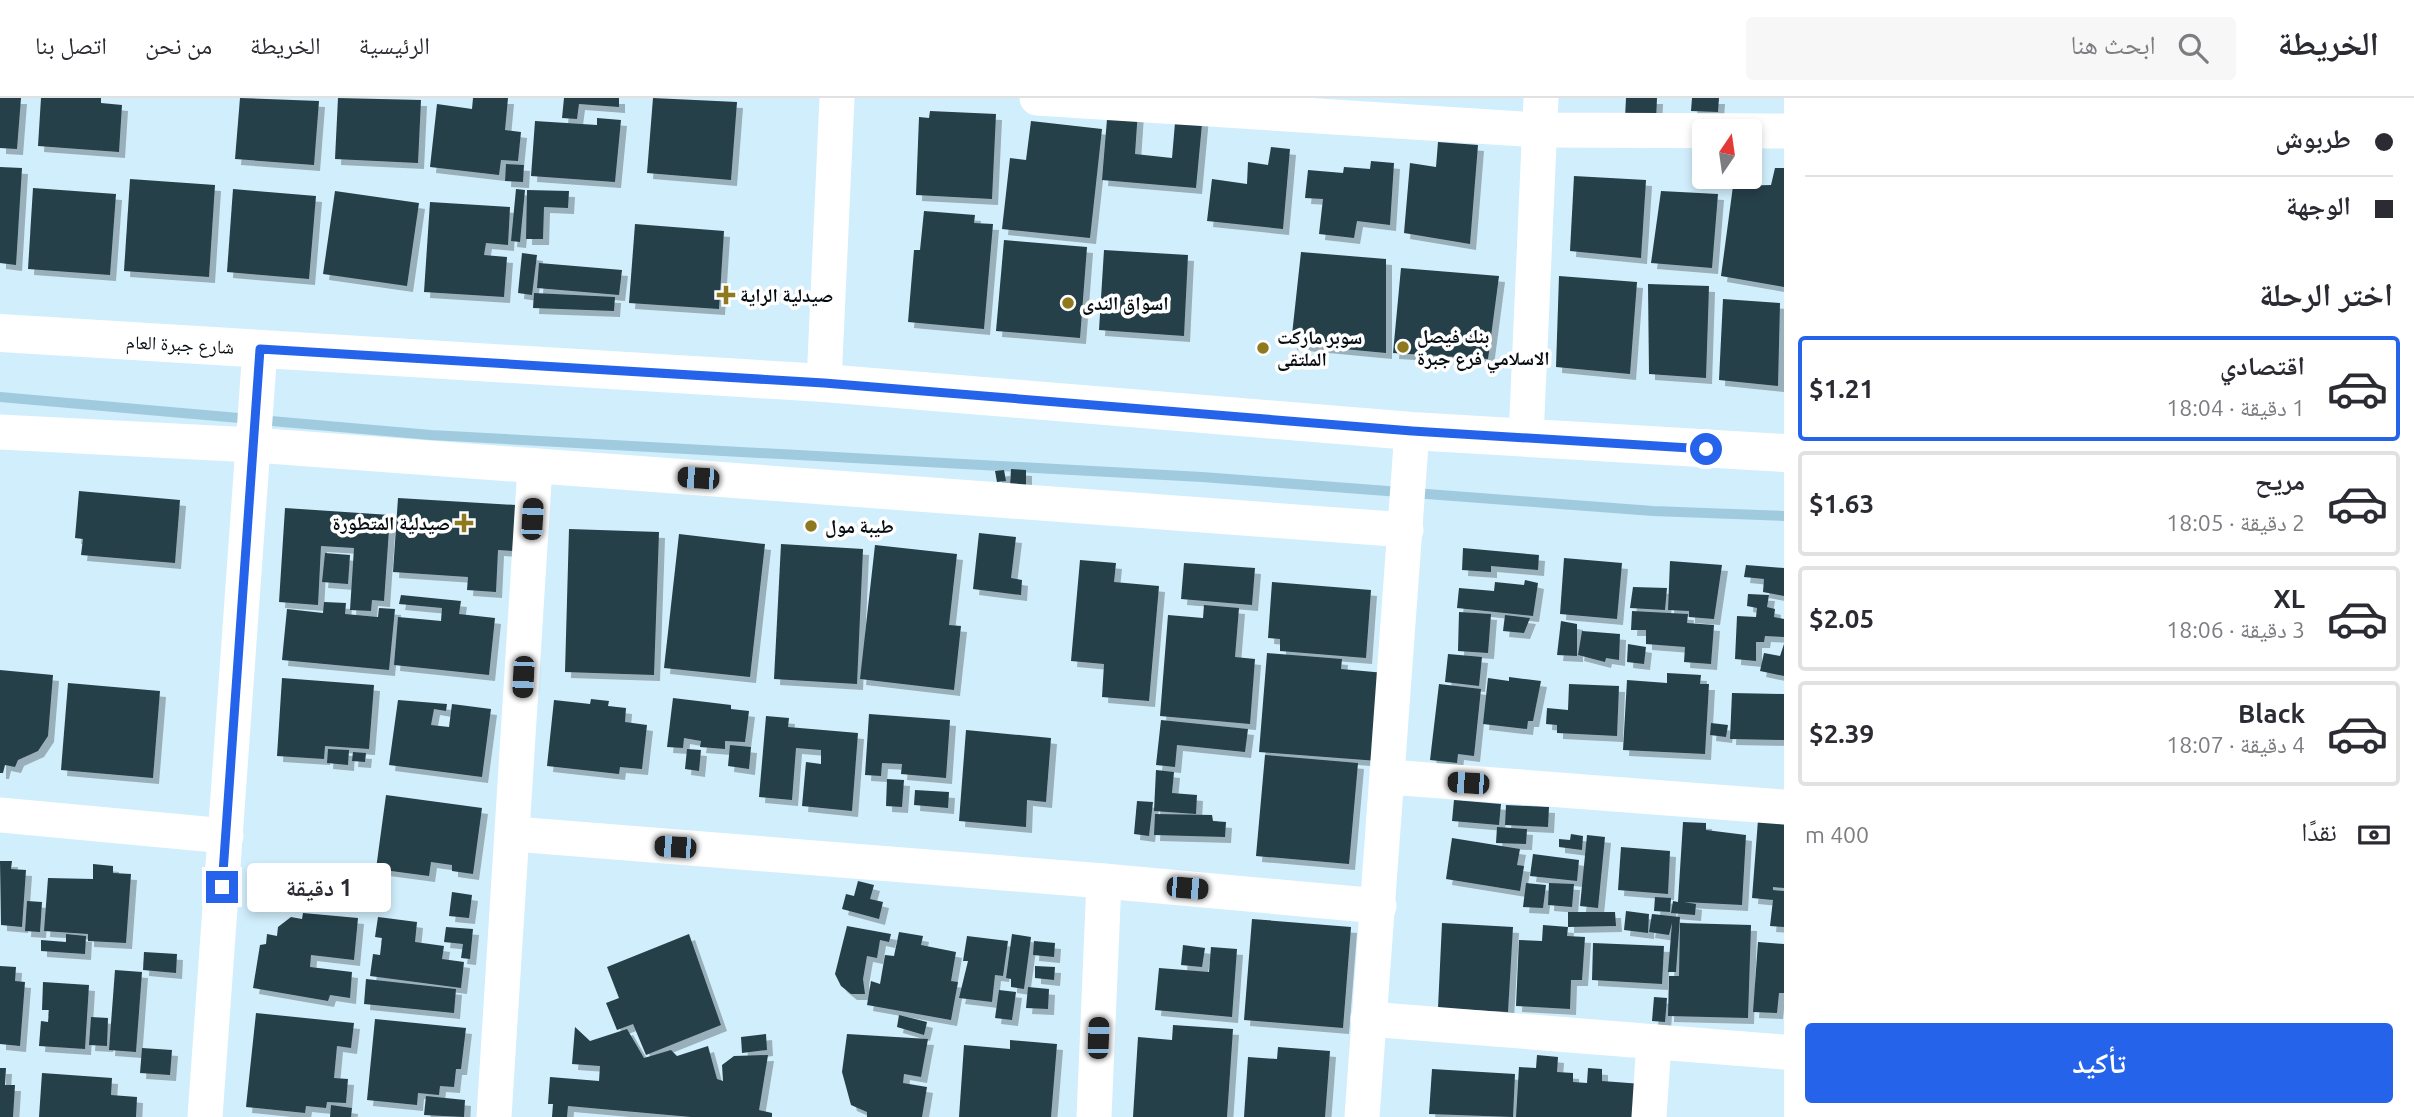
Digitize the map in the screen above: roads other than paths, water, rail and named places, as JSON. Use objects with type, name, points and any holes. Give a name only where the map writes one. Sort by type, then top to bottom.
[{"type":"main road","name":"شارع جبرة العام","points":[[0,333],[824,383],[1412,431],[1784,453]]},
{"type":"street","points":[[824,383],[837,98]]},
{"type":"street","points":[[1037,98],[1540,114],[1784,131]]},
{"type":"street","points":[[1526,438],[1540,114]]},
{"type":"street","points":[[205,1117],[260,349]]},
{"type":"street","points":[[1362,1117],[1389,776],[1412,431]]},
{"type":"street","points":[[0,432],[253,445],[1406,530]]},
{"type":"street","points":[[494,1117],[514,834],[535,466]]},
{"type":"street","points":[[1389,776],[1784,807]]},
{"type":"street","points":[[0,815],[226,836]]},
{"type":"street","points":[[514,834],[1104,881],[1379,906]]},
{"type":"street","points":[[1094,1117],[1104,881]]},
{"type":"street","points":[[1368,1019],[1784,1052]]},
{"type":"street","points":[[1649,1117],[1654,1042]]},
{"type":"waterway","points":[[0,397],[431,435],[1202,477],[1653,511],[1784,516]]},
{"type":"place","name":"صيدلية الراية","points":[[726,295]]},
{"type":"place","name":"اسواق الندى","points":[[1068,303]]},
{"type":"place","name":"بنك فيصل الاسلامي فرع جبرة","points":[[1403,347]]},
{"type":"place","name":"سوبر ماركت الملتقى","points":[[1263,348]]},
{"type":"place","name":"صيدلية المتطورة","points":[[464,523]]},
{"type":"place","name":"طيبة مول","points":[[811,526]]}]
